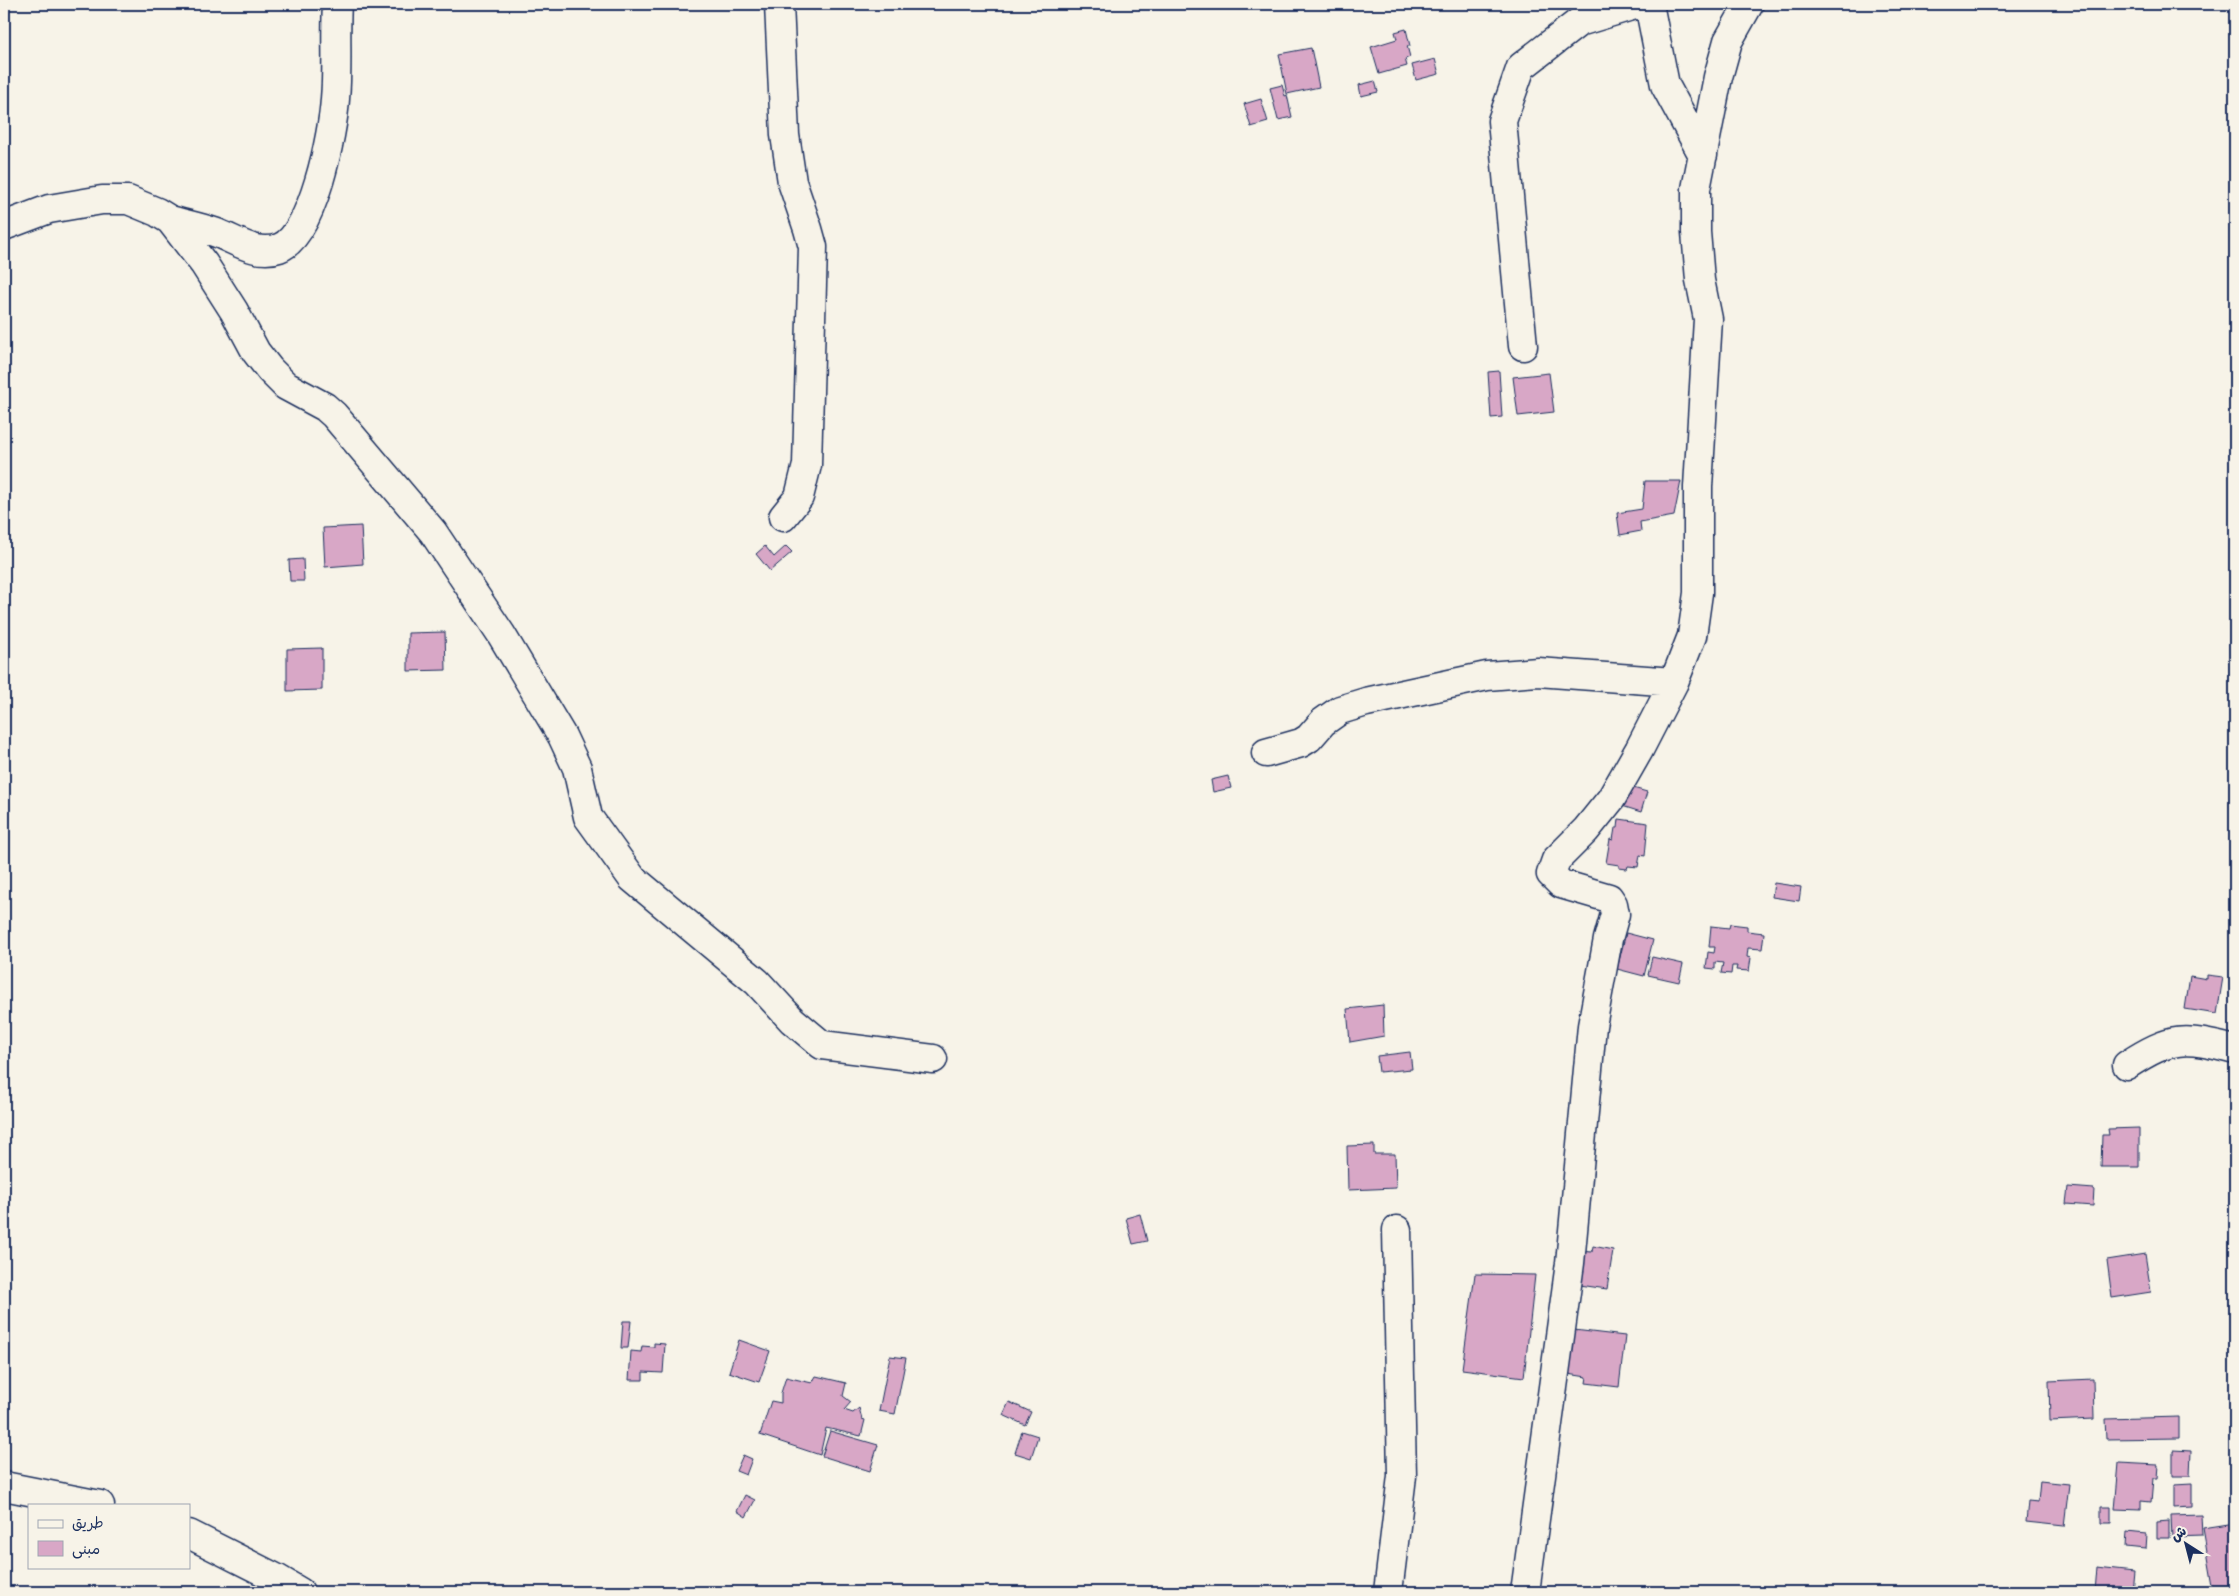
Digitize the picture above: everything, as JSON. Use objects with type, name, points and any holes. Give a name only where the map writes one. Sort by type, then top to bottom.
[{"type":"street","points":[[4,226],[49,209],[114,199],[128,200],[157,212],[170,220],[216,232],[241,245],[262,249],[280,248],[297,234],[312,204],[325,159],[335,100],[337,4]]},
{"type":"street","points":[[779,4],[785,135],[792,182],[813,247],[807,465],[799,497],[783,517]]},
{"type":"street","points":[[1523,346],[1502,121],[1505,112],[1521,67],[1579,22],[1638,4]]},
{"type":"street","points":[[1649,4],[1666,85],[1703,155]]},
{"type":"street","points":[[1525,1592],[1570,1263],[1592,1026],[1614,914],[1613,904],[1609,898],[1561,884],[1551,874],[1556,860],[1586,830],[1611,799],[1674,682],[1692,636],[1698,593],[1698,487],[1708,319],[1700,280],[1696,232],[1696,189],[1718,77],[1728,41],[1749,4]]},
{"type":"street","points":[[170,220],[220,288],[256,352],[270,370],[286,386],[325,407],[346,427],[433,532],[501,634],[562,736],[577,768],[588,817],[632,878],[757,982],[792,1020],[822,1046],[933,1059]]},
{"type":"street","points":[[1266,753],[1301,743],[1309,738],[1323,722],[1340,710],[1366,702],[1488,676],[1538,672],[1674,682]]},
{"type":"street","points":[[2126,1065],[2149,1050],[2170,1042],[2186,1040],[2235,1050]]},
{"type":"street","points":[[1388,1592],[1402,1476],[1397,1230]]},
{"type":"street","points":[[4,1486],[95,1504]]},
{"type":"street","points":[[190,1535],[300,1592]]},
{"type":"building","points":[[1406,29],[1410,46],[1407,46],[1410,57],[1405,59],[1407,66],[1379,74],[1371,47],[1397,39],[1395,32]]},
{"type":"building","points":[[1311,48],[1319,87],[1287,94],[1279,54]]},
{"type":"building","points":[[1435,59],[1439,74],[1416,80],[1412,65]]},
{"type":"building","points":[[1375,81],[1378,92],[1361,96],[1359,85]]},
{"type":"building","points":[[1282,85],[1285,96],[1287,95],[1292,117],[1278,120],[1270,88]]},
{"type":"building","points":[[1261,99],[1268,122],[1251,127],[1244,104]]},
{"type":"building","points":[[1499,371],[1502,417],[1491,418],[1488,372]]},
{"type":"building","points":[[1549,373],[1554,412],[1518,416],[1513,377]]},
{"type":"building","points":[[1645,481],[1681,481],[1674,516],[1640,522],[1641,531],[1620,535],[1617,513],[1642,509]]},
{"type":"building","points":[[361,526],[363,564],[325,567],[323,528]]},
{"type":"building","points":[[765,546],[774,557],[786,546],[792,552],[770,571],[756,554]]},
{"type":"building","points":[[303,559],[304,581],[290,581],[289,560]]},
{"type":"building","points":[[445,632],[446,670],[408,671],[408,633]]},
{"type":"building","points":[[322,648],[322,690],[287,691],[287,649]]},
{"type":"building","points":[[1228,776],[1231,788],[1213,792],[1211,780]]},
{"type":"building","points":[[1626,786],[1647,792],[1641,812],[1619,805]]},
{"type":"building","points":[[1619,819],[1648,823],[1645,856],[1640,855],[1638,867],[1628,866],[1627,869],[1619,868],[1619,865],[1606,863],[1610,839],[1613,840],[1615,828],[1618,828]]},
{"type":"building","points":[[1774,883],[1801,887],[1799,901],[1772,897]]},
{"type":"building","points":[[1730,924],[1747,926],[1747,931],[1764,933],[1762,949],[1748,948],[1747,957],[1751,958],[1749,971],[1736,970],[1737,966],[1732,966],[1731,974],[1721,973],[1723,963],[1715,962],[1715,969],[1706,968],[1708,952],[1714,953],[1715,947],[1709,947],[1711,926],[1729,928]]},
{"type":"building","points":[[1626,933],[1653,940],[1644,976],[1617,969]]},
{"type":"building","points":[[1652,957],[1683,964],[1679,982],[1648,975]]},
{"type":"building","points":[[2207,975],[2223,977],[2217,1014],[2185,1009],[2190,976],[2207,979]]},
{"type":"building","points":[[1383,1005],[1384,1036],[1350,1042],[1347,1009]]},
{"type":"building","points":[[1410,1052],[1412,1069],[1379,1072],[1377,1056]]},
{"type":"building","points":[[2139,1128],[2139,1167],[2101,1167],[2102,1135],[2109,1135],[2108,1129]]},
{"type":"building","points":[[1374,1145],[1374,1154],[1395,1154],[1396,1188],[1348,1190],[1347,1146]]},
{"type":"building","points":[[2068,1187],[2094,1189],[2093,1206],[2066,1204]]},
{"type":"building","points":[[1140,1214],[1147,1241],[1133,1244],[1126,1218]]},
{"type":"building","points":[[1593,1246],[1613,1250],[1607,1289],[1573,1284],[1578,1251],[1592,1252]]},
{"type":"building","points":[[2145,1254],[2151,1292],[2112,1298],[2107,1260]]},
{"type":"building","points":[[1475,1274],[1535,1275],[1524,1377],[1462,1369]]},
{"type":"building","points":[[623,1321],[631,1321],[628,1348],[621,1348]]},
{"type":"building","points":[[1574,1330],[1625,1336],[1619,1387],[1586,1383],[1587,1377],[1568,1374]]},
{"type":"building","points":[[739,1340],[770,1351],[759,1382],[729,1372]]},
{"type":"building","points":[[654,1343],[665,1344],[663,1373],[643,1372],[643,1380],[629,1380],[631,1351],[641,1352],[642,1346],[654,1347]]},
{"type":"building","points":[[890,1356],[906,1358],[895,1414],[879,1411]]},
{"type":"building","points":[[816,1376],[846,1383],[843,1396],[851,1402],[844,1410],[853,1413],[859,1408],[862,1419],[865,1420],[861,1436],[826,1428],[820,1455],[760,1435],[771,1401],[781,1403],[781,1393],[786,1377],[812,1383]]},
{"type":"building","points":[[2093,1379],[2094,1419],[2050,1421],[2049,1381]]},
{"type":"building","points":[[1009,1402],[1031,1412],[1025,1425],[1003,1415]]},
{"type":"building","points":[[2179,1417],[2179,1438],[2106,1439],[2105,1419]]},
{"type":"building","points":[[830,1431],[878,1445],[870,1471],[822,1456]]},
{"type":"building","points":[[1022,1431],[1038,1436],[1031,1458],[1015,1453]]},
{"type":"building","points":[[2173,1450],[2191,1451],[2190,1476],[2173,1476]]},
{"type":"building","points":[[743,1455],[752,1459],[746,1475],[736,1471]]},
{"type":"building","points":[[2119,1463],[2158,1465],[2157,1478],[2153,1478],[2151,1502],[2141,1501],[2141,1510],[2115,1509]]},
{"type":"building","points":[[2040,1481],[2069,1484],[2064,1526],[2026,1522],[2028,1501],[2038,1502]]},
{"type":"building","points":[[2192,1484],[2192,1507],[2174,1508],[2174,1485]]},
{"type":"building","points":[[745,1495],[755,1500],[746,1517],[737,1511]]},
{"type":"building","points":[[2101,1507],[2111,1507],[2111,1523],[2101,1523]]},
{"type":"building","points":[[2201,1515],[2202,1536],[2172,1537],[2171,1516]]},
{"type":"building","points":[[2169,1521],[2169,1538],[2157,1538],[2157,1522]]},
{"type":"building","points":[[2235,1523],[2235,1592],[2214,1592],[2203,1528]]},
{"type":"building","points":[[2127,1532],[2146,1534],[2145,1549],[2126,1547]]},
{"type":"building","points":[[2097,1567],[2134,1571],[2132,1592],[2095,1592]]}]
